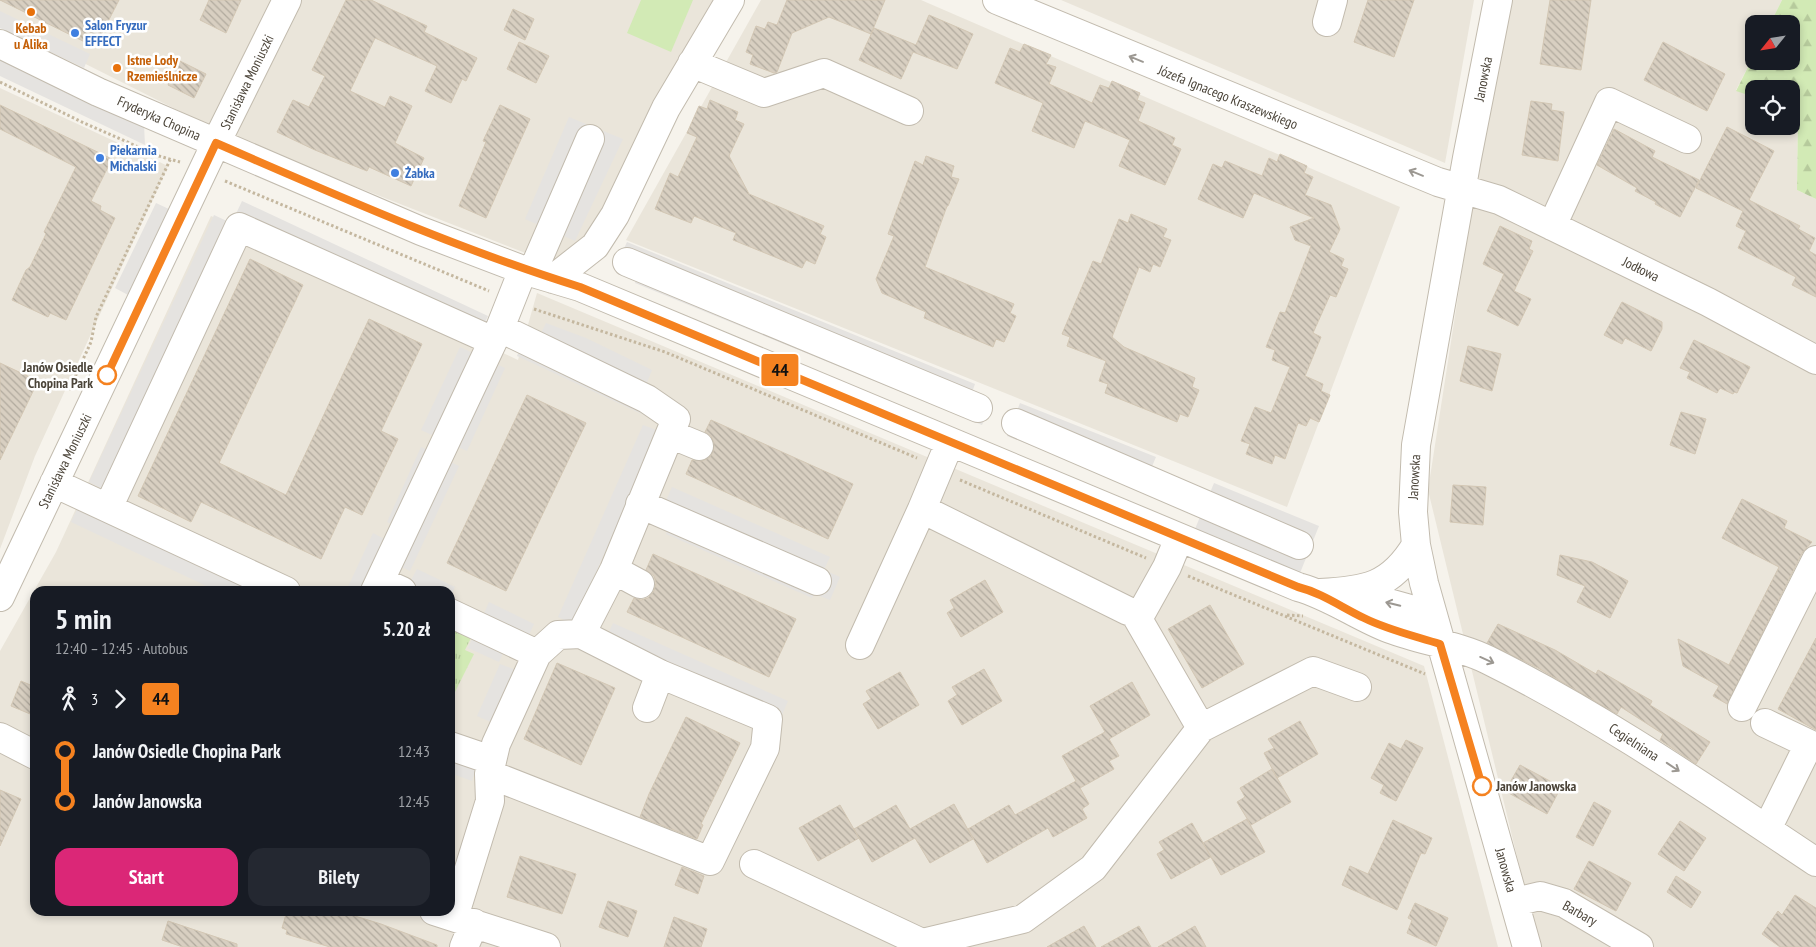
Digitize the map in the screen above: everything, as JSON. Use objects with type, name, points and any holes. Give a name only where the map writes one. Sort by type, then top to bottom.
[{"type":"street","name":"Stanisława Moniuszki","points":[[0,597],[216,143],[287,0]]},
{"type":"street","points":[[536,274],[596,246],[615,215],[666,108],[730,0]]},
{"type":"street","name":"Józefa Ignacego Kraszewskiego","points":[[997,0],[1438,182],[1462,188]]},
{"type":"street","name":"Janowska","points":[[1498,0],[1416,444],[1413,491],[1416,545],[1438,634],[1527,947]]},
{"type":"street","name":"Fryderyka Chopina","points":[[0,44],[85,86],[421,230],[536,274],[580,287],[1173,536],[1298,587],[1320,593],[1376,623],[1438,634]]},
{"type":"street","points":[[692,63],[764,93],[824,73],[909,110]]},
{"type":"street","points":[[1552,226],[1609,102],[1687,139]]},
{"type":"street","points":[[387,586],[496,334],[536,274],[590,138]]},
{"type":"street","name":"Jodłowa","points":[[1462,188],[1499,200],[1708,302],[1816,360]]},
{"type":"street","points":[[108,508],[239,227],[648,399],[676,419],[614,570],[582,634]]},
{"type":"street","points":[[627,262],[978,408]]},
{"type":"street","points":[[874,410],[888,370]]},
{"type":"street","points":[[1016,424],[1298,544]]},
{"type":"street","points":[[670,434],[699,446]]},
{"type":"street","points":[[860,645],[922,509],[950,442]]},
{"type":"street","points":[[54,483],[275,586]]},
{"type":"street","points":[[1181,493],[1168,567],[1138,619],[1201,728]]},
{"type":"street","points":[[640,504],[817,582]]},
{"type":"street","points":[[922,509],[1128,611]]},
{"type":"street","name":"Fryderyka Chopina","points":[[1320,593],[1349,592],[1375,585],[1401,564],[1416,545]]},
{"type":"street","points":[[1742,707],[1816,560]]},
{"type":"street","points":[[614,570],[640,584]]},
{"type":"street","name":"Fryderyka Chopina","points":[[1349,592],[1410,608],[1438,634]]},
{"type":"street","points":[[455,616],[537,654]]},
{"type":"street","points":[[455,749],[490,767],[710,861],[765,748],[768,719],[660,674],[582,634],[558,635],[537,654],[490,767],[490,801],[457,925],[546,947]]},
{"type":"street","name":"Cegielniana","points":[[1438,634],[1612,727],[1816,862]]},
{"type":"street","points":[[754,864],[922,943],[1023,919],[1093,868],[1201,728],[1312,671],[1357,687]]},
{"type":"street","points":[[647,708],[660,674]]},
{"type":"street","points":[[1765,723],[1809,744],[1767,829]]},
{"type":"street","points":[[0,737],[30,752]]},
{"type":"street","name":"Barbary","points":[[1515,902],[1540,896],[1564,903],[1639,947]]},
{"type":"path","points":[[0,82],[153,153],[184,164]]},
{"type":"path","points":[[223,180],[493,293]]},
{"type":"path","points":[[531,308],[666,352],[920,460]]},
{"type":"path","points":[[956,477],[964,483],[1149,559]]},
{"type":"path","points":[[1186,575],[1430,676]]},
{"type":"shaded area","points":[[0,0],[721,0],[595,229],[551,263],[239,141],[0,21]]},
{"type":"shaded area","points":[[761,0],[921,0],[1400,207],[1287,507],[626,240]]},
{"type":"shaded area","points":[[1061,0],[1474,0],[1445,163]]},
{"type":"shaded area","points":[[1510,0],[1782,0],[1774,15],[1745,15],[1746,70],[1736,90],[1745,94],[1745,135],[1798,135],[1797,190],[1816,199],[1816,947],[1539,947],[1428,490],[1477,174]]},
{"type":"shaded area","points":[[0,11],[90,54],[84,68],[0,28]]},
{"type":"shaded area","points":[[0,57],[144,125],[145,145],[0,76]]},
{"type":"shaded area","points":[[0,88],[168,166],[35,456],[0,549]]},
{"type":"shaded area","points":[[569,117],[623,139],[575,241],[525,219]]},
{"type":"shaded area","points":[[242,201],[488,316],[481,331],[235,216]]},
{"type":"shaded area","points":[[156,203],[171,210],[130,296],[115,288]]},
{"type":"shaded area","points":[[214,215],[229,222],[104,490],[89,482]]},
{"type":"shaded area","points":[[211,216],[518,360],[537,293],[1424,666],[1498,947],[0,947],[0,651],[30,598],[30,916],[455,916],[455,586],[37,586],[56,552]]},
{"type":"shaded area","points":[[627,242],[975,384],[970,398],[990,408],[982,425],[635,283],[638,275],[616,266]]},
{"type":"shaded area","points":[[546,323],[586,338],[652,370],[646,385],[540,335]]},
{"type":"shaded area","points":[[460,347],[475,354],[436,437],[421,430]]},
{"type":"shaded area","points":[[520,348],[650,409],[646,416],[517,356]]},
{"type":"shaded area","points":[[490,361],[505,368],[467,451],[451,444]]},
{"type":"shaded area","points":[[1020,403],[1156,457],[1142,490],[1007,436]]},
{"type":"shaded area","points":[[643,425],[659,431],[573,624],[558,617]]},
{"type":"shaded area","points":[[421,447],[430,451],[395,526],[387,522]]},
{"type":"shaded area","points":[[444,459],[459,466],[410,571],[395,564]]},
{"type":"shaded area","points":[[1214,483],[1319,526],[1300,573],[1195,529]]},
{"type":"shaded area","points":[[672,487],[830,557],[824,570],[840,577],[830,600],[814,594],[812,598],[666,534],[669,526],[665,503]]},
{"type":"shaded area","points":[[78,507],[246,586],[206,586],[71,522]]},
{"type":"shaded area","points":[[373,533],[388,541],[366,586],[348,586]]},
{"type":"shaded area","points":[[417,569],[453,586],[414,586],[409,584]]},
{"type":"shaded area","points":[[489,602],[534,624],[527,639],[482,618]]},
{"type":"shaded area","points":[[613,623],[788,701],[782,715],[606,638]]},
{"type":"shaded area","points":[[475,633],[506,647],[499,662],[468,648]]},
{"type":"shaded area","points":[[500,664],[516,670],[493,723],[477,716]]},
{"type":"shaded area","points":[[455,757],[477,765],[472,781],[455,775]]},
{"type":"green space","points":[[641,0],[693,0],[671,52],[627,33]]},
{"type":"green space","points":[[1782,0],[1816,0],[1816,199],[1797,190],[1800,80],[1745,80],[1745,94],[1736,91],[1746,70],[1800,70],[1800,15],[1774,15]]},
{"type":"green space","points":[[455,625],[473,634],[465,650],[474,654],[455,692]]},
{"type":"building","points":[[0,0],[119,0],[95,47]]},
{"type":"building","points":[[209,0],[241,0],[226,33],[200,20]]},
{"type":"building","points":[[346,0],[371,0],[427,26],[424,32],[477,58],[466,81],[462,79],[451,103],[425,91],[437,66],[375,38],[350,91],[385,107],[390,96],[412,106],[395,143],[424,158],[411,186],[369,167],[367,171],[277,132],[293,100],[309,107],[325,76],[312,70]]},
{"type":"building","points":[[787,0],[885,0],[871,34],[829,17],[792,33],[777,72],[774,73],[750,64],[753,55],[746,52],[756,26],[765,29],[768,22],[777,25]]},
{"type":"building","points":[[1368,0],[1414,0],[1394,57],[1354,42]]},
{"type":"building","points":[[1550,0],[1591,0],[1581,70],[1540,64]]},
{"type":"building","points":[[513,9],[534,19],[525,40],[504,30]]},
{"type":"building","points":[[929,15],[973,34],[957,69],[913,52],[901,79],[859,60],[874,28],[916,45]]},
{"type":"building","points":[[519,42],[549,56],[536,83],[507,69]]},
{"type":"building","points":[[1663,42],[1725,74],[1707,111],[1644,80]]},
{"type":"building","points":[[1024,44],[1051,55],[1046,64],[1056,67],[1049,84],[1092,103],[1100,85],[1109,88],[1112,81],[1140,93],[1137,100],[1145,103],[1138,121],[1175,138],[1172,145],[1181,149],[1165,185],[1119,166],[1130,140],[1085,121],[1074,148],[1032,131],[1043,103],[995,83],[1010,48],[1020,52]]},
{"type":"building","points":[[180,61],[206,74],[194,98],[168,85]]},
{"type":"building","points":[[710,100],[738,112],[735,120],[744,124],[729,156],[749,194],[824,226],[820,234],[826,237],[815,264],[806,260],[802,268],[733,240],[736,233],[694,216],[691,223],[655,209],[670,173],[678,177],[697,137],[687,133],[699,106],[707,109]]},
{"type":"building","points":[[1531,101],[1552,104],[1551,110],[1564,112],[1558,161],[1522,155]]},
{"type":"building","points":[[0,105],[112,159],[91,201],[101,206],[100,210],[115,218],[66,320],[50,313],[48,317],[12,300],[46,234],[44,232],[76,167],[0,129]]},
{"type":"building","points":[[500,105],[530,119],[486,218],[459,206],[486,142],[483,141]]},
{"type":"building","points":[[1727,127],[1774,151],[1749,200],[1800,226],[1798,229],[1815,238],[1809,251],[1816,255],[1816,297],[1792,285],[1796,277],[1738,248],[1746,231],[1736,226],[1743,211],[1696,188]]},
{"type":"building","points":[[1614,129],[1655,151],[1652,157],[1699,180],[1680,217],[1655,204],[1656,202],[1635,191],[1637,188],[1597,165]]},
{"type":"building","points":[[1280,154],[1307,166],[1304,173],[1313,177],[1305,195],[1331,205],[1340,229],[1329,252],[1344,259],[1341,266],[1348,269],[1336,297],[1330,295],[1313,333],[1321,337],[1305,376],[1323,384],[1321,391],[1330,395],[1319,422],[1310,418],[1306,426],[1298,423],[1285,459],[1275,455],[1272,464],[1246,454],[1250,444],[1241,441],[1255,407],[1271,413],[1290,367],[1272,360],[1275,350],[1266,347],[1280,312],[1285,313],[1311,246],[1295,240],[1290,227],[1314,218],[1254,193],[1243,218],[1198,199],[1213,164],[1222,168],[1225,161],[1262,176],[1269,158],[1277,162]]},
{"type":"building","points":[[926,156],[954,166],[951,177],[959,179],[925,267],[1014,304],[1010,313],[1016,316],[1004,342],[996,339],[993,347],[924,318],[926,312],[882,293],[876,279],[894,236],[888,234],[915,161],[923,165]]},
{"type":"building","points":[[1131,214],[1167,229],[1163,237],[1171,240],[1160,267],[1153,264],[1150,272],[1139,267],[1112,337],[1124,347],[1195,378],[1192,387],[1199,390],[1188,417],[1180,414],[1177,422],[1105,393],[1108,384],[1099,381],[1106,361],[1067,346],[1070,337],[1062,334],[1093,261],[1101,264],[1119,219],[1128,223]]},
{"type":"building","points":[[1500,226],[1532,241],[1529,249],[1533,251],[1514,291],[1531,299],[1518,326],[1487,311],[1504,274],[1483,264]]},
{"type":"building","points":[[250,259],[303,285],[219,463],[286,495],[369,319],[422,344],[381,431],[398,439],[362,515],[345,507],[321,559],[201,502],[191,522],[138,496]]},
{"type":"building","points":[[1622,302],[1662,322],[1662,329],[1651,351],[1625,338],[1622,344],[1604,335]]},
{"type":"building","points":[[1694,340],[1750,367],[1737,393],[1734,392],[1733,394],[1720,388],[1717,393],[1687,378],[1690,372],[1680,368]]},
{"type":"building","points":[[1468,346],[1501,354],[1492,391],[1460,381]]},
{"type":"building","points":[[0,363],[38,381],[0,460]]},
{"type":"building","points":[[527,395],[586,423],[506,591],[447,563]]},
{"type":"building","points":[[1681,412],[1706,419],[1695,454],[1670,445]]},
{"type":"building","points":[[711,420],[853,484],[828,539],[686,474],[692,460],[702,461],[709,458],[713,452],[714,443],[711,436],[705,432]]},
{"type":"building","points":[[1453,485],[1486,487],[1483,525],[1450,522]]},
{"type":"building","points":[[1742,499],[1787,521],[1784,528],[1812,542],[1802,553],[1727,704],[1713,696],[1719,686],[1683,666],[1678,639],[1729,665],[1779,567],[1722,538]]},
{"type":"building","points":[[653,554],[796,619],[769,677],[627,612],[634,598],[641,600],[648,598],[654,591],[656,583],[654,576],[646,570]]},
{"type":"building","points":[[1560,555],[1592,562],[1628,581],[1610,618],[1577,602],[1585,586],[1557,575]]},
{"type":"building","points":[[985,580],[1003,612],[961,637],[947,613],[954,608],[950,600]]},
{"type":"building","points":[[1210,605],[1244,664],[1202,688],[1168,629]]},
{"type":"building","points":[[1498,624],[1555,650],[1596,674],[1598,670],[1652,701],[1650,705],[1710,742],[1696,764],[1660,740],[1663,734],[1621,707],[1617,714],[1538,668],[1487,643]]},
{"type":"building","points":[[1816,638],[1816,730],[1778,709]]},
{"type":"building","points":[[557,663],[615,688],[581,765],[524,739]]},
{"type":"building","points":[[984,669],[1002,701],[962,725],[948,701],[957,695],[952,687]]},
{"type":"building","points":[[900,672],[919,705],[878,729],[863,704],[871,699],[866,691]]},
{"type":"building","points":[[21,681],[30,685],[30,714],[11,706]]},
{"type":"building","points":[[1132,682],[1150,715],[1109,739],[1119,756],[1109,761],[1114,769],[1080,788],[1089,804],[1082,809],[1087,818],[1053,837],[1048,828],[987,863],[968,829],[1009,805],[1015,815],[1076,781],[1062,756],[1105,732],[1090,706]]},
{"type":"building","points":[[686,717],[740,743],[701,824],[703,825],[697,839],[640,817]]},
{"type":"building","points":[[1300,721],[1318,754],[1277,778],[1264,753],[1274,748],[1268,739]]},
{"type":"building","points":[[1406,740],[1423,748],[1396,801],[1380,793],[1384,785],[1371,778],[1389,743],[1401,749]]},
{"type":"building","points":[[1520,765],[1561,787],[1547,814],[1505,791]]},
{"type":"building","points":[[1272,769],[1291,802],[1251,825],[1237,802],[1245,797],[1240,788]]},
{"type":"building","points":[[0,790],[21,799],[0,846]]},
{"type":"building","points":[[1594,802],[1611,811],[1593,846],[1576,837]]},
{"type":"building","points":[[954,804],[973,839],[930,863],[915,838],[872,862],[854,829],[896,805],[910,829]]},
{"type":"building","points":[[840,805],[859,838],[818,861],[799,828]]},
{"type":"building","points":[[1247,819],[1265,852],[1221,875],[1203,843]]},
{"type":"building","points":[[1393,820],[1432,838],[1425,854],[1421,853],[1397,910],[1342,885],[1350,866],[1368,874]]},
{"type":"building","points":[[1680,821],[1706,838],[1684,871],[1658,854]]},
{"type":"building","points":[[1192,823],[1211,857],[1171,879],[1157,854],[1164,850],[1159,842]]},
{"type":"building","points":[[520,856],[576,874],[562,914],[507,897]]},
{"type":"building","points":[[1589,861],[1631,883],[1616,911],[1574,889]]},
{"type":"building","points":[[682,867],[704,876],[698,894],[675,885]]},
{"type":"building","points":[[1676,876],[1701,892],[1691,908],[1667,892]]},
{"type":"building","points":[[1795,895],[1816,908],[1816,947],[1780,947],[1762,934],[1778,911],[1782,915]]},
{"type":"building","points":[[608,901],[637,911],[628,937],[599,927]]},
{"type":"building","points":[[1415,903],[1448,918],[1436,946],[1407,933],[1412,920],[1408,918]]},
{"type":"building","points":[[286,916],[355,916],[437,945],[437,947],[330,947],[286,934],[287,930],[282,928]]},
{"type":"building","points":[[674,917],[707,929],[701,947],[664,947]]},
{"type":"building","points":[[168,921],[237,944],[237,947],[183,947],[162,940]]},
{"type":"building","points":[[1084,926],[1096,947],[1047,947]]},
{"type":"building","points":[[1139,926],[1151,947],[1101,947]]},
{"type":"building","points":[[1195,926],[1206,947],[1158,947]]},
{"type":"bus line","name":"44","points":[[107,375],[216,143],[481,255],[580,287],[1167,533],[1298,587],[1320,593],[1364,618],[1391,629],[1440,644],[1482,786]]},
{"type":"place","name":"Kebab u Alika","points":[[31,12]]},
{"type":"place","name":"Salon Fryzur EFFECT","points":[[75,33]]},
{"type":"place","name":"Istne Lody Rzemieślnicze","points":[[117,68]]},
{"type":"place","name":"Piekarnia Michalski","points":[[100,158]]},
{"type":"place","name":"Żabka","points":[[395,173]]},
{"type":"place","name":"Janów Osiedle Chopina Park","points":[[107,375]]},
{"type":"place","name":"Janów Janowska","points":[[1482,786]]}]
